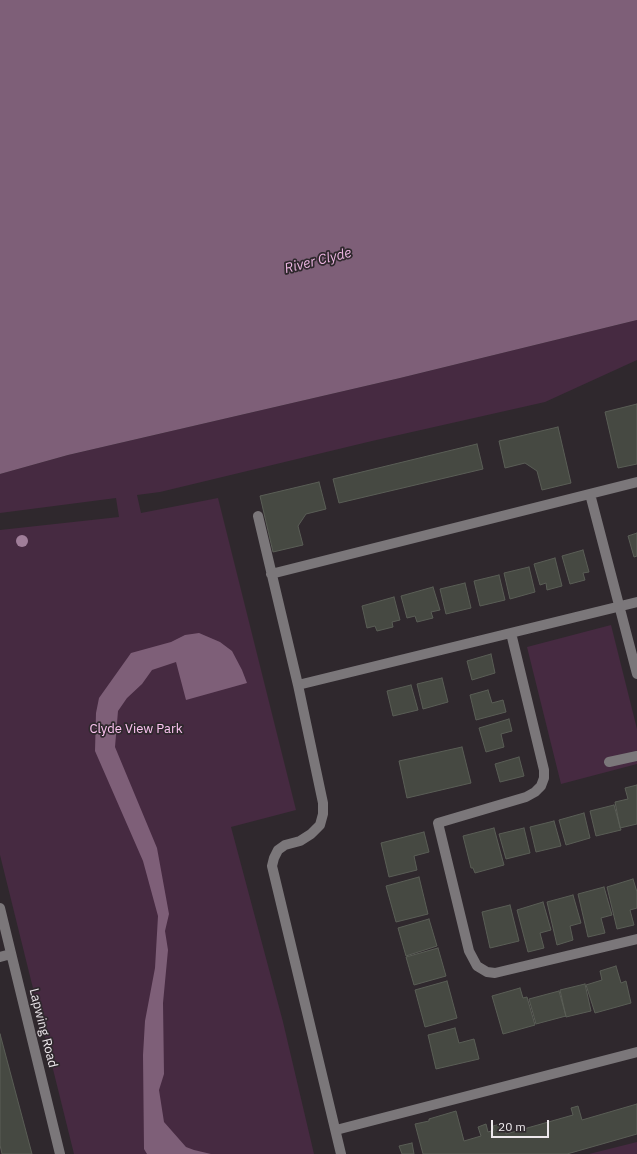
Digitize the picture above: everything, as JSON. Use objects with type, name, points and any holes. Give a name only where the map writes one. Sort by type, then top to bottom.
[{"type":"street","points":[[271,574],[637,482]]},
{"type":"street","points":[[590,494],[637,674]]},
{"type":"street","points":[[258,516],[298,685],[323,803],[323,814],[320,825],[311,834],[300,841],[286,845],[278,850],[272,866],[341,1154]]},
{"type":"street","points":[[298,685],[637,602]]},
{"type":"street","points":[[511,633],[544,770],[544,778],[541,786],[535,792],[526,797],[438,823],[469,952],[477,966],[487,972],[495,973],[637,939]]},
{"type":"street","points":[[609,762],[637,756]]},
{"type":"street","name":"Lapwing Road","points":[[0,908],[60,1154]]},
{"type":"street","points":[[0,957],[11,954]]},
{"type":"street","points":[[336,1130],[637,1052]]},
{"type":"green space","name":"Clyde View Park","points":[[637,320],[637,360],[545,402],[372,441],[160,492],[137,495],[141,513],[218,498],[296,810],[231,827],[283,1022],[314,1154],[74,1154],[0,855],[0,530],[119,517],[116,498],[0,513],[0,474],[68,455],[400,378]]},
{"type":"green space","points":[[611,625],[637,729],[637,764],[561,784],[527,647]]},
{"type":"green space","points":[[637,1142],[637,1154],[589,1154]]},
{"type":"water","name":"River Clyde","points":[[0,0],[637,0],[637,320],[400,378],[68,455],[0,474]]},
{"type":"water","points":[[199,633],[220,642],[232,651],[247,683],[186,700],[176,662],[152,670],[142,684],[127,698],[118,711],[115,747],[157,848],[169,914],[165,931],[168,950],[163,1003],[164,1074],[159,1090],[164,1122],[186,1147],[211,1154],[147,1154],[144,1149],[143,1055],[145,1021],[155,968],[158,916],[143,861],[95,751],[96,713],[99,698],[131,653],[171,642],[185,635]]},
{"type":"building","points":[[637,404],[637,464],[618,468],[605,412]]},
{"type":"building","points":[[558,427],[571,483],[542,490],[537,471],[525,463],[505,468],[499,441]]},
{"type":"building","points":[[477,444],[483,469],[339,503],[333,479]]},
{"type":"building","points":[[319,482],[326,509],[306,514],[298,526],[303,545],[273,552],[260,496]]},
{"type":"building","points":[[637,533],[637,556],[634,557],[628,536]]},
{"type":"building","points":[[583,550],[589,572],[583,573],[585,580],[570,584],[562,556]]},
{"type":"building","points":[[555,558],[562,586],[547,590],[546,583],[540,585],[534,564]]},
{"type":"building","points":[[529,567],[535,592],[510,599],[504,573]]},
{"type":"building","points":[[499,575],[505,600],[480,606],[474,581]]},
{"type":"building","points":[[465,583],[471,608],[446,614],[440,589]]},
{"type":"building","points":[[433,587],[440,610],[431,612],[433,618],[417,622],[415,616],[407,618],[401,596]]},
{"type":"building","points":[[394,597],[400,620],[392,622],[393,627],[377,631],[375,626],[367,628],[362,606]]},
{"type":"building","points":[[491,654],[495,673],[472,680],[467,661]]},
{"type":"building","points":[[442,678],[448,702],[423,709],[417,684]]},
{"type":"building","points":[[411,685],[418,710],[393,716],[387,691]]},
{"type":"building","points":[[488,690],[492,703],[503,700],[506,712],[476,720],[470,695]]},
{"type":"building","points":[[509,719],[512,731],[501,734],[504,747],[486,752],[479,728]]},
{"type":"building","points":[[462,747],[471,783],[407,798],[399,761]]},
{"type":"building","points":[[519,757],[524,776],[500,782],[495,764]]},
{"type":"building","points":[[637,785],[637,824],[620,828],[615,802],[628,799],[625,788]]},
{"type":"building","points":[[614,805],[621,830],[596,836],[590,811]]},
{"type":"building","points":[[584,813],[590,838],[566,845],[559,820]]},
{"type":"building","points":[[554,821],[561,846],[536,852],[530,827]]},
{"type":"building","points":[[494,828],[504,865],[475,873],[473,868],[471,868],[463,836]]},
{"type":"building","points":[[524,828],[530,853],[506,859],[499,834]]},
{"type":"building","points":[[424,832],[429,852],[414,856],[417,870],[389,877],[381,843]]},
{"type":"building","points":[[419,877],[428,914],[396,922],[386,886]]},
{"type":"building","points":[[633,879],[637,892],[637,908],[630,910],[634,925],[617,929],[607,887]]},
{"type":"building","points":[[604,887],[612,915],[601,918],[605,933],[588,937],[578,894]]},
{"type":"building","points":[[573,895],[581,923],[570,926],[573,940],[557,945],[547,902]]},
{"type":"building","points":[[543,902],[551,930],[540,933],[544,948],[528,952],[517,910]]},
{"type":"building","points":[[510,905],[519,941],[490,948],[482,912]]},
{"type":"building","points":[[429,919],[437,946],[406,956],[398,928]]},
{"type":"building","points":[[438,948],[446,976],[414,985],[406,957]]},
{"type":"building","points":[[616,966],[621,983],[626,981],[631,1003],[595,1013],[586,985],[602,980],[600,971]]},
{"type":"building","points":[[447,981],[457,1018],[425,1027],[415,990]]},
{"type":"building","points":[[585,984],[591,1011],[566,1017],[560,990]]},
{"type":"building","points":[[520,988],[523,998],[527,997],[535,1025],[503,1034],[492,996]]},
{"type":"building","points":[[559,991],[566,1016],[536,1024],[529,999]]},
{"type":"building","points":[[455,1028],[459,1043],[474,1039],[479,1059],[436,1069],[428,1035]]},
{"type":"building","points":[[0,1034],[32,1154],[2,1154],[0,1145]]},
{"type":"building","points":[[637,1104],[637,1134],[567,1154],[423,1154],[415,1124],[429,1121],[429,1119],[456,1111],[464,1141],[481,1136],[478,1127],[486,1124],[488,1132],[494,1130],[493,1126],[504,1123],[506,1134],[573,1115],[571,1108],[578,1106],[582,1120]]},
{"type":"building","points":[[412,1143],[414,1154],[402,1154],[399,1146]]}]
